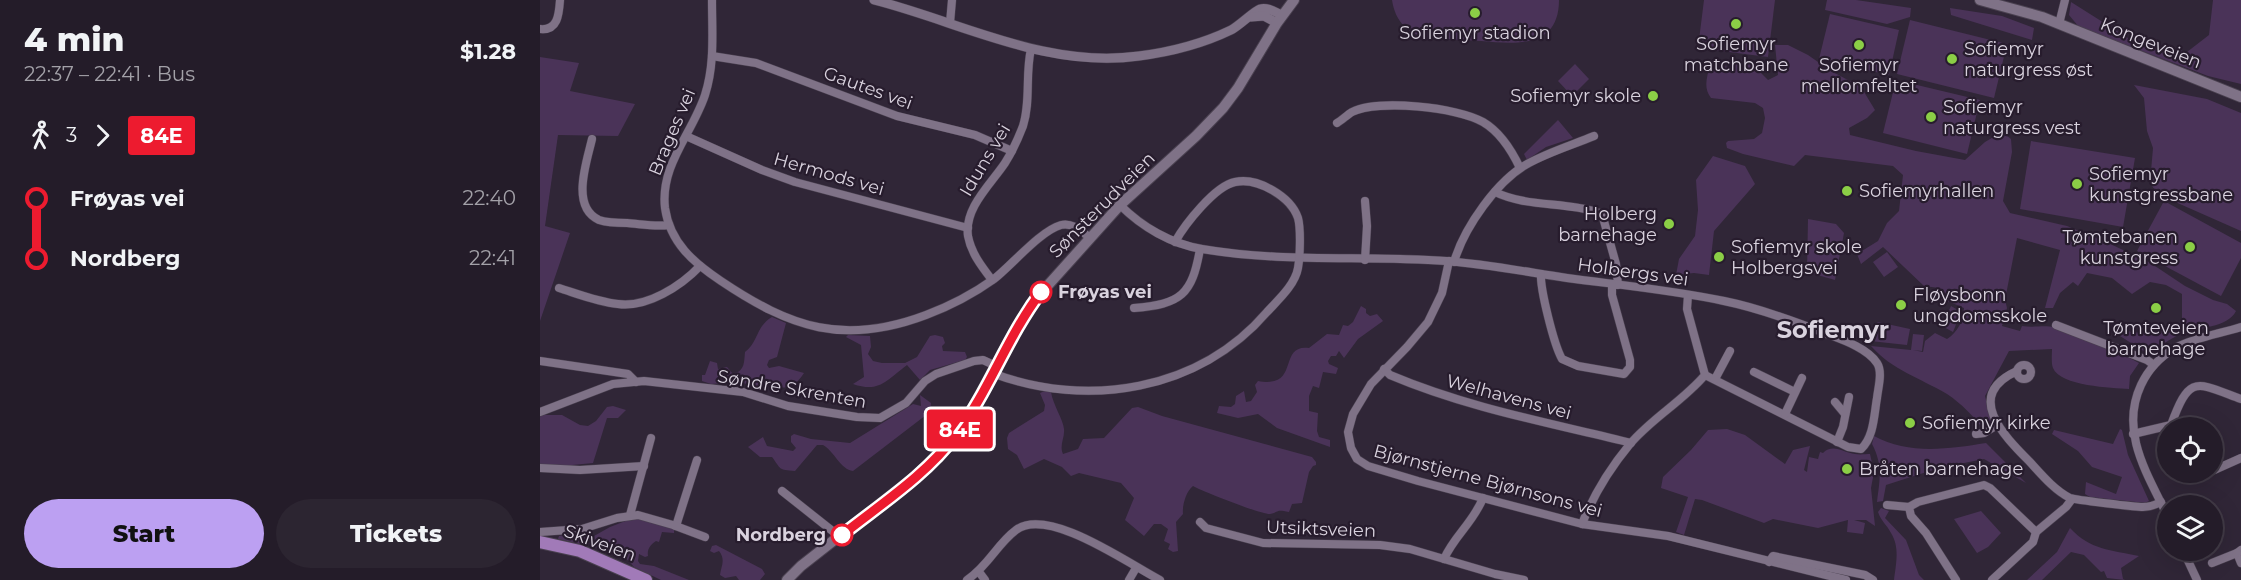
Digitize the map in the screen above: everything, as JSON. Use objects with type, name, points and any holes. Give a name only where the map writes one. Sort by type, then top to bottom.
[{"type":"main road","name":"Sønsterudveien","points":[[787,580],[801,566],[916,476],[940,454],[966,419],[1030,307],[1089,237],[1120,205],[1196,136],[1223,108],[1294,0]]},
{"type":"main road","name":"Kongeveien","points":[[1980,0],[2016,8],[2056,22],[2241,97]]},
{"type":"main road","name":"Skiveien","points":[[540,542],[580,551],[646,580]]},
{"type":"main road","name":"Sønsterudveien","points":[[799,580],[810,561]]},
{"type":"street","points":[[540,29],[548,29],[554,25],[560,0]]},
{"type":"street","name":"Brages vei","points":[[669,225],[665,203],[666,181],[672,160],[686,136],[704,96],[710,76],[712,0]]},
{"type":"street","points":[[874,0],[1030,49],[1097,58],[1150,55],[1208,39],[1231,30],[1257,11],[1264,9],[1280,19]]},
{"type":"street","points":[[950,23],[952,0]]},
{"type":"street","points":[[2056,22],[2058,8],[2064,1]]},
{"type":"street","name":"Iduns vei","points":[[968,228],[977,203],[1012,151],[1023,127],[1028,107],[1030,49]]},
{"type":"street","name":"Gautes vei","points":[[712,56],[756,63],[897,116],[975,135],[1012,151]]},
{"type":"street","points":[[1337,123],[1352,112],[1364,109],[1407,106],[1445,109],[1485,123],[1504,140],[1520,168]]},
{"type":"street","name":"Hermods vei","points":[[686,136],[795,182],[968,228]]},
{"type":"street","name":"Bjørnstjerne Bjørnsons vei","points":[[1594,136],[1520,168],[1495,192],[1464,237],[1451,261],[1442,293],[1428,322],[1362,396],[1353,414],[1348,432],[1351,448],[1357,459],[1368,466],[1582,524],[1668,536],[1846,580]]},
{"type":"street","points":[[592,138],[583,188],[584,201],[591,214],[609,222],[669,225],[680,246],[700,266],[737,292],[782,316],[809,325],[846,332],[875,329],[916,318],[949,305],[992,280],[1058,226],[1071,225],[1089,237]]},
{"type":"street","name":"Søndre Skrenten","points":[[540,412],[613,384],[636,381],[743,392],[788,406],[876,418],[887,415],[906,403],[925,381],[936,374],[983,360],[994,369],[1039,386],[1083,391],[1143,386],[1183,374],[1213,359],[1247,334],[1293,280],[1298,267],[1300,226],[1293,209],[1271,190],[1251,182],[1236,181],[1216,194],[1193,217],[1176,242]]},
{"type":"street","points":[[1495,192],[1508,198],[1586,208],[1602,214],[1616,264],[1612,295],[1630,360],[1630,367],[1624,374],[1578,366],[1562,359],[1555,342],[1541,274]]},
{"type":"street","points":[[1365,201],[1367,231],[1365,260]]},
{"type":"street","name":"Holbergs vei","points":[[1120,205],[1153,231],[1176,242],[1200,249],[1298,258],[1451,261],[1688,295],[1749,307],[1815,329],[1863,351],[1872,357],[1880,369],[1872,423],[1866,444],[1855,449],[1837,442]]},
{"type":"street","points":[[968,228],[968,236],[975,254],[992,280]]},
{"type":"street","points":[[1134,308],[1168,302],[1186,291],[1192,280],[1200,249]]},
{"type":"street","points":[[559,288],[613,303],[634,304],[661,294],[700,266]]},
{"type":"street","points":[[1688,295],[1687,309],[1705,375]]},
{"type":"street","points":[[2056,325],[2147,360],[2154,365]]},
{"type":"street","points":[[2158,495],[2139,458],[2133,434],[2136,398],[2143,382],[2154,365],[2167,353],[2185,343],[2241,327]]},
{"type":"street","points":[[1715,379],[1730,351]]},
{"type":"street","name":"Søndre Skrenten","points":[[540,361],[628,374],[636,381]]},
{"type":"street","name":"Welhavens vei","points":[[1384,369],[1390,375],[1443,396],[1505,414],[1631,443]]},
{"type":"street","points":[[2017,371],[2005,376],[1997,384],[1990,398],[1992,415],[2009,441],[2030,457],[2056,488],[2072,499],[2138,507],[2157,504]]},
{"type":"street","points":[[1754,372],[1795,392]]},
{"type":"street","points":[[1705,375],[1837,442],[1843,427],[1849,397]]},
{"type":"street","points":[[1582,524],[1609,474],[1631,443],[1705,375]]},
{"type":"street","points":[[1785,414],[1802,378]]},
{"type":"street","points":[[2176,417],[2188,388],[2196,385],[2204,385],[2241,399]]},
{"type":"street","points":[[1835,402],[1845,414]]},
{"type":"street","points":[[1976,434],[1984,433],[1997,425]]},
{"type":"street","points":[[2133,434],[2157,432]]},
{"type":"street","points":[[630,515],[651,438]]},
{"type":"street","points":[[2223,466],[2241,458]]},
{"type":"street","points":[[676,526],[697,460]]},
{"type":"street","points":[[540,468],[580,470],[644,466]]},
{"type":"street","points":[[1887,505],[1909,507],[1917,502],[1984,485],[2036,532]]},
{"type":"street","points":[[782,491],[840,537]]},
{"type":"street","points":[[1444,559],[1451,545],[1474,518],[1483,498]]},
{"type":"street","points":[[1992,580],[2033,542],[2036,532],[2066,507],[2072,499]]},
{"type":"street","points":[[1909,507],[1911,516],[1926,533],[1956,580]]},
{"type":"street","points":[[540,532],[582,529],[630,515],[652,517],[705,537]]},
{"type":"street","name":"Utsiktsveien","points":[[1200,522],[1206,528],[1263,543],[1380,545],[1410,549],[1495,574],[1524,580]]},
{"type":"street","points":[[968,580],[979,572],[1016,529],[1024,525],[1036,524],[1053,526],[1072,533],[1160,580]]},
{"type":"street","points":[[2212,562],[2239,552],[2241,563]]},
{"type":"street","name":"Bjørnstjerne Bjørnsons vei","points":[[1769,562],[1773,556],[1865,575],[1873,580]]},
{"type":"street","points":[[2188,561],[2197,580]]},
{"type":"street","points":[[1129,580],[1137,568]]},
{"type":"street","points":[[979,572],[985,580]]},
{"type":"shaded area","points":[[1392,0],[1559,0],[1557,16],[1552,28],[1533,40],[1508,43],[1430,38],[1415,34],[1404,26],[1396,14]]},
{"type":"shaded area","name":"Sofiemyr matchbane","points":[[1704,0],[1775,0],[1768,57],[1698,48]]},
{"type":"shaded area","points":[[1827,0],[1856,0],[1911,8],[1910,17],[1887,24],[1825,10]]},
{"type":"shaded area","points":[[2213,0],[2241,0],[2241,84],[2208,76],[2079,27],[2069,15],[2071,2],[2128,38],[2187,52],[2209,35]]},
{"type":"shaded area","points":[[1950,8],[2002,16],[2034,28],[2032,40],[1951,15]]},
{"type":"shaded area","name":"Sofiemyr mellomfeltet","points":[[1830,14],[1899,30],[1889,75],[1819,59]]},
{"type":"shaded area","name":"Sofiemyr naturgress øst","points":[[1910,20],[2007,44],[1994,98],[1897,74]]},
{"type":"shaded area","points":[[1775,45],[1788,45],[1861,87],[1875,110],[1867,118],[1849,128],[1850,135],[1965,160],[1985,142],[2002,132],[2011,139],[2012,152],[2003,201],[2010,213],[2067,226],[2108,243],[2149,262],[2185,286],[2213,300],[2227,304],[2236,311],[2232,317],[2219,324],[2177,336],[2150,355],[2120,336],[2125,330],[2143,333],[2175,330],[2182,322],[2182,294],[2166,285],[2150,282],[2132,294],[2112,278],[2087,273],[2078,286],[2073,282],[2060,293],[2053,308],[2045,308],[2060,250],[2017,238],[2005,300],[2007,308],[2002,326],[2020,331],[2022,326],[2050,326],[2064,329],[2098,342],[2139,363],[2130,376],[2129,389],[2111,388],[2065,379],[2052,366],[2052,349],[2009,351],[1985,396],[1992,424],[1984,430],[1967,410],[1952,398],[1897,368],[1871,346],[1911,350],[1913,334],[1924,335],[1922,351],[1913,350],[1923,352],[1925,341],[1935,333],[1947,339],[1954,333],[1964,313],[1964,308],[1941,300],[1938,293],[1939,288],[1924,286],[1883,247],[1861,264],[1857,254],[1878,241],[1887,223],[1899,211],[1903,175],[1893,166],[1805,155],[1794,166],[1727,148],[1728,141],[1754,139],[1762,133],[1765,118],[1763,108],[1755,103],[1711,98],[1706,86],[1710,65],[1730,67],[1731,59],[1750,62],[1768,80],[1778,75]]},
{"type":"shaded area","points":[[540,57],[579,63],[570,91],[635,104],[618,136],[558,135],[545,226],[570,233],[540,321]]},
{"type":"shaded area","points":[[1575,64],[1589,79],[1572,96],[1558,81]]},
{"type":"shaded area","name":"Sofiemyr naturgress vest","points":[[1896,80],[1980,100],[1967,154],[1883,133]]},
{"type":"shaded area","points":[[2134,85],[2207,99],[2241,113],[2241,231],[2157,193],[2150,183],[2153,148],[2147,131],[2144,98]]},
{"type":"shaded area","points":[[1558,120],[1573,138],[1546,147],[1527,160],[1524,154]]},
{"type":"shaded area","name":"Sofiemyr kunstgressbane","points":[[2031,141],[2135,158],[2123,227],[2020,209]]},
{"type":"shaded area","points":[[1713,156],[1745,166],[1755,184],[1714,231],[1709,275],[1694,273],[1676,275],[1679,259],[1695,236],[1698,210],[1696,180]]},
{"type":"shaded area","name":"Tømtebanen kunstgress","points":[[2164,201],[2241,243],[2241,258],[2221,296],[2137,251]]},
{"type":"shaded area","points":[[1808,219],[1836,224],[1844,233],[1835,280],[1807,272]]},
{"type":"shaded area","points":[[1887,252],[1898,267],[1884,277],[1873,262]]},
{"type":"shaded area","points":[[1361,306],[1370,316],[1377,314],[1383,321],[1358,339],[1344,358],[1339,351],[1336,356],[1331,356],[1328,361],[1329,364],[1338,368],[1336,374],[1323,372],[1319,388],[1313,386],[1309,396],[1309,411],[1318,413],[1319,437],[1330,440],[1330,447],[1277,428],[1258,414],[1238,418],[1217,413],[1219,406],[1231,407],[1235,404],[1236,396],[1244,391],[1246,402],[1251,401],[1257,392],[1255,385],[1258,381],[1271,382],[1280,379],[1294,353],[1299,349],[1309,348],[1327,334],[1339,335],[1343,325],[1348,326],[1353,322]]},
{"type":"shaded area","points":[[1951,306],[1961,312],[1953,332],[1942,326]]},
{"type":"shaded area","points":[[772,317],[786,323],[777,357],[769,360],[767,365],[769,368],[779,366],[804,373],[797,381],[785,387],[770,382],[762,388],[739,382],[711,384],[702,381],[702,375],[705,375],[710,361],[717,363],[718,369],[727,367],[733,374],[740,371],[745,352],[763,325]]},
{"type":"shaded area","points":[[1878,322],[1910,329],[1907,345],[1870,341],[1872,327]]},
{"type":"shaded area","points":[[848,335],[870,336],[871,347],[868,354],[873,361],[882,363],[905,363],[917,357],[930,336],[935,335],[943,337],[945,343],[942,346],[943,351],[965,352],[967,357],[965,360],[930,370],[920,380],[907,365],[882,384],[862,386],[853,384],[864,377],[861,345],[846,337]]},
{"type":"shaded area","points":[[1047,390],[1051,392],[1063,425],[1063,454],[1078,449],[1083,439],[1104,438],[1132,408],[1138,407],[1162,416],[1312,457],[1316,465],[1309,472],[1302,503],[1292,504],[1289,512],[1265,513],[1193,486],[1185,499],[1183,514],[1176,522],[1178,551],[1173,552],[1168,549],[1170,544],[1164,541],[1168,529],[1161,524],[1154,524],[1144,536],[1125,520],[1134,498],[1121,483],[1079,473],[1071,476],[1062,467],[1044,459],[1024,469],[1017,455],[1008,449],[1009,433],[1044,411],[1045,405],[1040,393]]},
{"type":"shaded area","points":[[920,395],[931,403],[930,412],[853,471],[845,467],[823,445],[817,445],[795,471],[783,469],[772,457],[760,457],[748,447],[763,437],[767,446],[793,451],[796,448],[791,442],[791,436],[794,434],[811,439],[850,443],[913,404],[921,406]]},
{"type":"shaded area","points":[[613,406],[626,410],[618,418],[607,418],[593,463],[562,466],[540,464],[540,415],[562,415],[580,425],[588,426],[596,421],[607,407]]},
{"type":"shaded area","points":[[1727,429],[1745,435],[1785,464],[1793,450],[1810,446],[1804,470],[1807,472],[1809,457],[1818,459],[1820,452],[1827,450],[1839,449],[1857,454],[1870,454],[1874,472],[1871,488],[1875,526],[1866,520],[1854,520],[1865,523],[1863,534],[1847,532],[1848,520],[1818,528],[1773,519],[1764,523],[1695,499],[1684,535],[1676,532],[1688,497],[1661,488],[1663,477],[1708,430]]},
{"type":"shaded area","points":[[2120,429],[2128,455],[2149,501],[2145,503],[2090,497],[2085,494],[2086,482],[2116,494],[2122,477],[2092,467],[2078,451],[2052,434],[2054,430],[2113,444]]},
{"type":"shaded area","points":[[1874,436],[1901,446],[1929,449],[1986,443],[2026,483],[1984,459],[1939,468],[1886,485],[1883,501],[1877,502],[1880,472],[1872,444]]},
{"type":"shaded area","points":[[1881,508],[1889,511],[1885,518],[1906,540],[1919,575],[1924,580],[1894,580],[1896,544],[1879,515]]},
{"type":"shaded area","points":[[1981,511],[2001,533],[1988,547],[1977,553],[1954,519]]},
{"type":"shaded area","points":[[639,518],[671,527],[674,530],[674,533],[662,532],[659,542],[656,541],[649,547],[648,556],[639,554],[640,564],[654,566],[689,580],[661,580],[634,567],[622,554],[609,554],[605,545],[594,548],[589,544],[558,539],[559,536],[586,531],[589,536],[594,536],[610,527]]},
{"type":"shaded area","points":[[2070,528],[2093,545],[2139,556],[2121,568],[2125,580],[2107,578],[2104,571],[2101,572],[2084,555],[2071,552],[2042,580],[2027,580],[2057,552]]},
{"type":"shaded area","points":[[716,545],[762,569],[765,574],[760,580],[739,580],[736,576],[725,578],[720,575],[723,560],[721,554],[719,551],[714,553],[710,551],[712,546]]},
{"type":"bus line","name":"84E","points":[[842,535],[916,476],[948,445],[966,419],[1025,314],[1041,292]]},
{"type":"place","name":"Sofiemyr stadion","points":[[1475,13]]},
{"type":"place","name":"Sofiemyr matchbane","points":[[1736,24]]},
{"type":"place","name":"Sofiemyr mellomfeltet","points":[[1859,45]]},
{"type":"place","name":"Sofiemyr naturgress øst","points":[[1952,59]]},
{"type":"place","name":"Sofiemyr skole","points":[[1653,96]]},
{"type":"place","name":"Sofiemyr naturgress vest","points":[[1931,117]]},
{"type":"place","name":"Sofiemyr kunstgressbane","points":[[2077,184]]},
{"type":"place","name":"Sofiemyrhallen","points":[[1847,191]]},
{"type":"place","name":"Holberg barnehage","points":[[1669,224]]},
{"type":"place","name":"Tømtebanen kunstgress","points":[[2190,247]]},
{"type":"place","name":"Sofiemyr skole Holbergsvei","points":[[1719,257]]},
{"type":"place","name":"Frøyas vei","points":[[1041,292]]},
{"type":"place","name":"Fløysbonn ungdomsskole","points":[[1901,305]]},
{"type":"place","name":"Tømteveien barnehage","points":[[2156,308]]},
{"type":"place","name":"Sofiemyr kirke","points":[[1910,423]]},
{"type":"place","name":"Bråten barnehage","points":[[1847,469]]},
{"type":"place","name":"Nordberg","points":[[842,535]]},
{"type":"district","name":"Sofiemyr","points":[[1833,330]]}]
